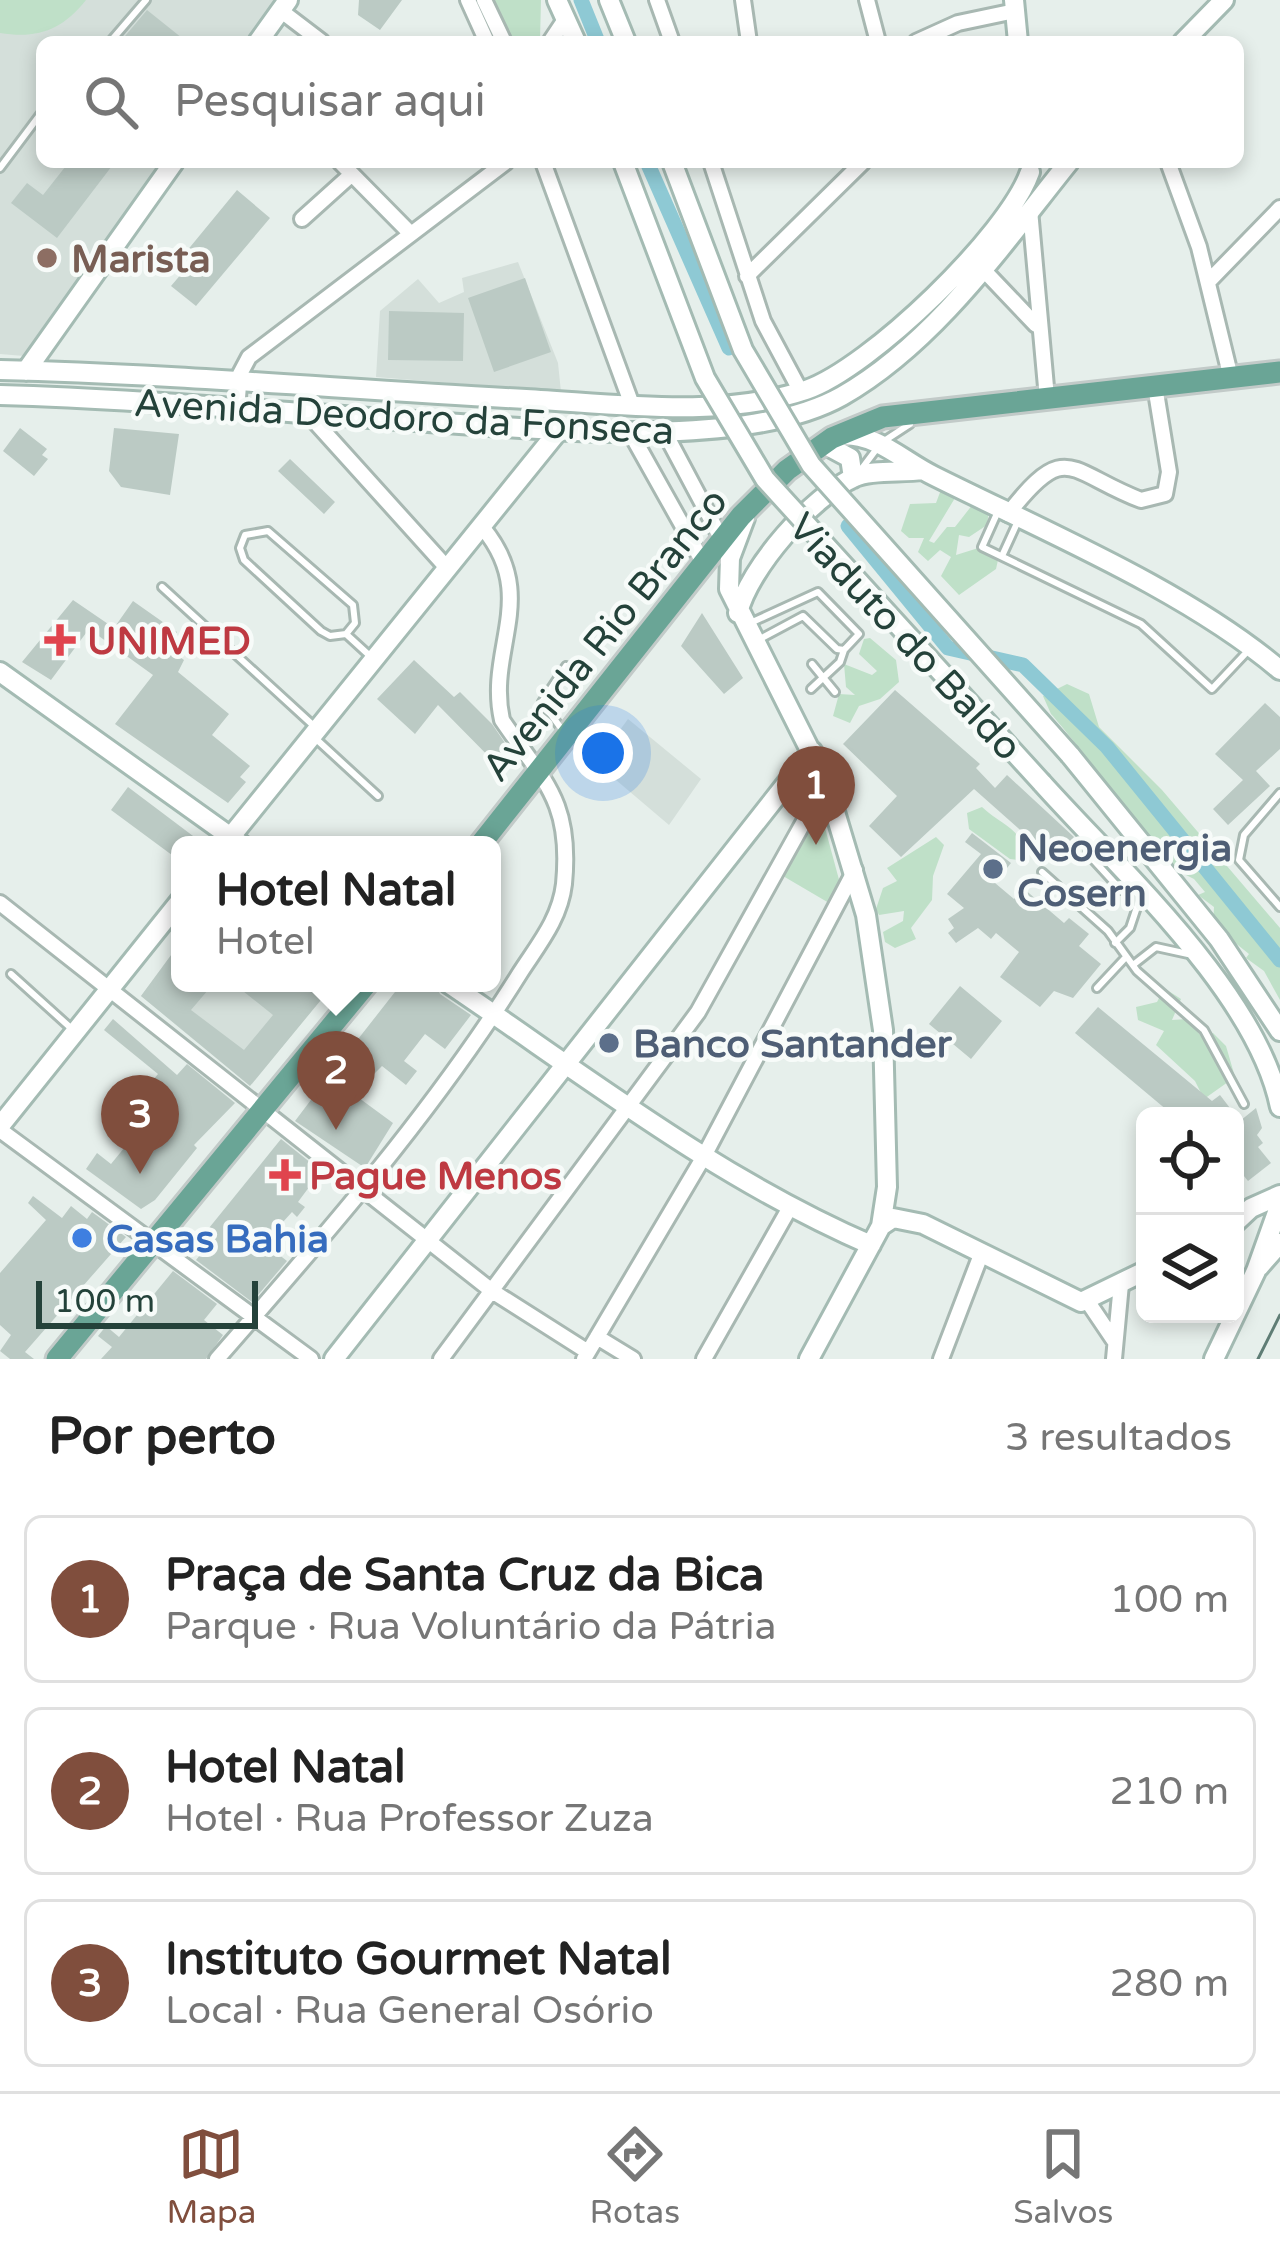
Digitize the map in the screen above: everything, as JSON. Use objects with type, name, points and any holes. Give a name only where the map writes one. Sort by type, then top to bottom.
[{"type":"main road","points":[[609,0],[624,36]]},
{"type":"main road","points":[[1189,36],[1224,0]]},
{"type":"main road","points":[[262,36],[284,5]]},
{"type":"main road","points":[[1015,5],[1018,36]]},
{"type":"main road","points":[[26,370],[169,168]]},
{"type":"main road","name":"Viaduto do Baldo","points":[[625,168],[697,360],[765,479],[1197,957],[1245,1020],[1280,1107]]},
{"type":"main road","name":"Viaduto do Baldo","points":[[674,168],[735,333],[804,454],[1070,755],[1219,939],[1280,1031]]},
{"type":"main road","points":[[1030,168],[1030,210]]},
{"type":"main road","points":[[804,400],[866,382],[928,326],[1018,199],[1030,168]]},
{"type":"main road","points":[[976,261],[1030,210],[1064,168]]},
{"type":"main road","name":"Avenida Deodoro da Fonseca","points":[[0,370],[632,405],[804,400]]},
{"type":"main road","name":"Avenida Rio Branco","points":[[488,836],[749,508],[787,470],[830,439],[902,412],[1280,375]]},
{"type":"main road","points":[[108,401],[122,388],[114,376]]},
{"type":"main road","points":[[382,419],[383,392]]},
{"type":"main road","name":"Avenida Deodoro da Fonseca","points":[[2,397],[630,432],[723,427],[804,400]]},
{"type":"main road","points":[[237,836],[559,430]]},
{"type":"main road","points":[[830,439],[881,443],[1007,519],[1215,622],[1280,670]]},
{"type":"main road","points":[[830,439],[850,458],[855,477]]},
{"type":"main road","points":[[746,627],[746,586],[770,551],[855,477],[922,470]]},
{"type":"main road","points":[[749,508],[727,575],[746,627],[826,782],[855,870],[883,1030],[886,1187],[880,1226],[808,1359]]},
{"type":"main road","points":[[4,682],[223,836]]},
{"type":"main road","points":[[334,1359],[812,751]]},
{"type":"main road","points":[[0,1128],[171,912]]},
{"type":"main road","points":[[57,1359],[360,992]]},
{"type":"main road","points":[[462,992],[703,1157],[789,1210],[871,1245]]},
{"type":"main road","points":[[1244,1216],[1280,1195]]},
{"type":"main road","points":[[1214,1359],[1272,1240],[1280,1204]]},
{"type":"main road","points":[[880,1226],[893,1218],[908,1220],[1088,1302],[1136,1276]]},
{"type":"main road","points":[[1244,1221],[1258,1224],[1272,1240]]},
{"type":"street","points":[[468,0],[484,36]]},
{"type":"street","points":[[484,0],[501,36]]},
{"type":"street","points":[[657,0],[670,36]]},
{"type":"street","points":[[743,0],[748,36]]},
{"type":"street","points":[[867,0],[876,36]]},
{"type":"street","points":[[284,5],[316,36]]},
{"type":"street","points":[[929,36],[1015,5]]},
{"type":"street","points":[[346,168],[411,234]]},
{"type":"street","points":[[485,168],[491,173]]},
{"type":"street","points":[[237,410],[238,383],[249,357],[498,168]]},
{"type":"street","points":[[546,168],[632,405]]},
{"type":"street","points":[[713,168],[763,321],[804,400]]},
{"type":"street","points":[[747,276],[857,168]]},
{"type":"street","points":[[1170,168],[1208,282],[1231,378]]},
{"type":"street","points":[[302,219],[352,174]]},
{"type":"street","points":[[1208,282],[1280,208]]},
{"type":"street","points":[[1030,210],[1047,398]]},
{"type":"street","points":[[976,261],[1037,326]]},
{"type":"street","points":[[1007,519],[1036,478],[1054,468],[1087,472],[1141,500],[1165,494],[1169,472],[1156,389]]},
{"type":"street","points":[[309,416],[448,569]]},
{"type":"street","points":[[664,431],[722,540]]},
{"type":"street","points":[[630,432],[704,564]]},
{"type":"street","points":[[670,503],[694,492]]},
{"type":"street","points":[[217,1359],[361,1190],[495,1014],[546,934],[564,888],[559,807],[542,770],[502,721],[510,578],[483,528]]},
{"type":"street","points":[[441,1359],[632,1108],[698,1012],[826,782]]},
{"type":"street","points":[[0,902],[260,1113],[492,1291],[586,1356],[703,1157],[855,870]]},
{"type":"street","points":[[0,1128],[311,1359]]},
{"type":"street","points":[[704,1359],[789,1210]]},
{"type":"street","points":[[940,1359],[982,1252]]},
{"type":"street","points":[[1114,1359],[1121,1284]]},
{"type":"street","points":[[1088,1302],[1115,1342]]},
{"type":"street","points":[[597,1337],[633,1359]]},
{"type":"lane","points":[[115,36],[146,0]]},
{"type":"lane","points":[[0,168],[36,120]]},
{"type":"lane","points":[[855,477],[881,443],[910,424],[1280,375]]},
{"type":"lane","points":[[1007,519],[982,547],[1141,624],[1212,689],[1245,654]]},
{"type":"lane","points":[[1002,556],[1007,519]]},
{"type":"lane","points":[[268,531],[353,605],[356,623],[346,634],[330,636],[321,631],[244,560],[240,548],[245,535],[268,531]]},
{"type":"lane","points":[[162,587],[378,796]]},
{"type":"lane","points":[[746,627],[818,592],[857,629],[857,640],[811,689]]},
{"type":"lane","points":[[746,627],[802,616],[830,645],[844,650]]},
{"type":"lane","points":[[346,634],[374,660]]},
{"type":"lane","points":[[812,664],[836,692]]},
{"type":"lane","points":[[566,666],[545,695],[543,710],[569,736]]},
{"type":"lane","points":[[1280,793],[1244,835],[1239,860],[1280,907]]},
{"type":"lane","points":[[1042,872],[1204,1030],[1244,1104]]},
{"type":"lane","points":[[1115,943],[1130,928],[1140,892]]},
{"type":"lane","points":[[1133,964],[1156,947],[1197,957]]},
{"type":"lane","points":[[1097,988],[1126,957]]},
{"type":"lane","points":[[10,974],[76,1032]]},
{"type":"shaded area","name":"Marista","points":[[0,0],[278,0],[252,36],[36,36],[36,168],[158,168],[24,356],[0,354]]},
{"type":"shaded area","points":[[518,262],[558,363],[561,392],[376,377],[380,311],[418,279],[439,303],[464,292],[462,278]]},
{"type":"shaded area","points":[[628,719],[701,779],[669,825],[596,763]]},
{"type":"shaded area","points":[[171,955],[171,992],[289,992],[312,1010],[252,1084],[141,996]]},
{"type":"green space","points":[[0,0],[86,0],[58,25],[26,35],[0,33]]},
{"type":"green space","points":[[493,0],[541,0],[540,36],[506,36]]},
{"type":"green space","points":[[942,487],[958,493],[929,541],[934,543],[947,527],[955,527],[973,504],[989,511],[987,525],[969,537],[959,535],[956,555],[988,545],[1000,551],[996,569],[959,595],[941,576],[951,557],[940,550],[928,561],[918,552],[924,538],[909,538],[901,531],[910,504],[936,503]]},
{"type":"green space","points":[[870,638],[896,660],[899,682],[880,699],[859,706],[850,723],[833,716],[839,694],[855,695],[846,687],[844,664],[872,675],[877,671],[859,654],[864,639]]},
{"type":"green space","points":[[1067,684],[1089,694],[1099,727],[1162,790],[1280,928],[1280,1000],[1264,971],[1246,958],[1249,954],[1213,925],[1214,907],[1198,895],[1205,892],[1194,879],[1166,865],[1051,714],[1043,696]]},
{"type":"green space","points":[[982,807],[1017,835],[1025,861],[1010,859],[969,829],[967,813]]},
{"type":"green space","points":[[821,813],[841,887],[829,903],[783,876]]},
{"type":"green space","points":[[936,837],[944,845],[933,876],[932,900],[911,928],[916,939],[895,948],[885,942],[883,932],[903,921],[904,911],[879,915],[876,909],[883,888],[897,881],[887,868]]},
{"type":"green space","points":[[1164,988],[1181,999],[1172,1020],[1187,1019],[1202,1037],[1213,1033],[1226,1046],[1235,1077],[1204,1099],[1195,1081],[1156,1045],[1164,1031],[1138,1020],[1136,1007],[1157,1002]]},
{"type":"building","points":[[359,0],[402,0],[380,30],[358,15]]},
{"type":"building","points":[[147,10],[180,36],[125,36]]},
{"type":"building","points":[[64,168],[110,168],[57,238],[11,203],[27,183],[43,195]]},
{"type":"building","points":[[237,190],[270,218],[196,306],[171,286],[194,259],[186,252]]},
{"type":"building","points":[[525,278],[551,352],[494,372],[468,298]]},
{"type":"building","points":[[389,311],[464,313],[463,361],[388,360]]},
{"type":"building","points":[[20,428],[47,449],[42,455],[48,459],[34,476],[3,451]]},
{"type":"building","points":[[114,428],[179,434],[170,495],[121,487],[109,471]]},
{"type":"building","points":[[290,459],[335,502],[324,514],[278,471]]},
{"type":"building","points":[[73,600],[114,628],[133,601],[177,632],[166,647],[184,660],[178,672],[229,714],[212,735],[250,766],[240,777],[246,782],[228,803],[115,724],[153,675],[89,629],[51,680],[22,662]]},
{"type":"building","points":[[702,613],[743,678],[724,694],[681,646]]},
{"type":"building","points":[[414,660],[454,697],[460,692],[492,724],[516,759],[504,772],[438,705],[415,734],[377,699]]},
{"type":"building","points":[[895,690],[980,764],[976,768],[995,788],[1007,775],[1074,837],[1054,860],[974,789],[901,857],[869,826],[897,796],[843,744]]},
{"type":"building","points":[[1265,703],[1280,717],[1280,749],[1256,771],[1270,786],[1228,825],[1213,809],[1243,780],[1215,754]]},
{"type":"building","points":[[128,787],[193,836],[171,836],[171,854],[111,810]]},
{"type":"building","points":[[972,833],[1011,863],[995,883],[1014,899],[1023,888],[1064,923],[1069,918],[1089,934],[1079,946],[1101,964],[1073,998],[1054,991],[1040,1007],[1000,977],[1019,952],[996,933],[991,939],[978,928],[956,943],[948,933],[954,928],[948,919],[964,908],[947,894],[981,854],[965,842]]},
{"type":"building","points":[[171,955],[171,992],[206,992],[191,1010],[244,1050],[273,1015],[244,992],[328,992],[250,1086],[141,996]]},
{"type":"building","points":[[960,986],[1002,1021],[971,1059],[929,1024]]},
{"type":"building","points":[[395,992],[439,992],[471,1015],[445,1049],[425,1034],[404,1061],[417,1071],[406,1085],[382,1066],[371,1077],[344,1057]]},
{"type":"building","points":[[1098,1007],[1212,1101],[1220,1095],[1229,1107],[1163,1107],[1075,1033]]},
{"type":"building","points":[[113,1019],[177,1075],[187,1064],[235,1103],[194,1145],[197,1148],[155,1200],[141,1209],[86,1169],[97,1153],[111,1164],[129,1142],[113,1128],[158,1074],[104,1030]]},
{"type":"building","points":[[329,1076],[393,1123],[365,1168],[295,1121]]},
{"type":"building","points":[[1256,1108],[1262,1128],[1257,1135],[1263,1143],[1258,1147],[1271,1163],[1248,1181],[1244,1176],[1244,1118]]},
{"type":"building","points":[[281,1139],[321,1171],[298,1202],[305,1207],[297,1217],[292,1212],[264,1243],[287,1261],[252,1302],[196,1260],[217,1234],[209,1228]]},
{"type":"building","points":[[33,1196],[62,1218],[71,1206],[87,1219],[92,1212],[126,1237],[25,1352],[34,1359],[10,1359],[0,1351],[11,1335],[0,1325],[0,1273],[46,1220],[28,1203]]},
{"type":"building","points":[[173,1271],[217,1304],[204,1320],[223,1335],[206,1359],[101,1359],[112,1347],[98,1336],[106,1326],[119,1337]]},
{"type":"waterway","points":[[581,0],[596,36]]},
{"type":"waterway","points":[[650,168],[729,348]]},
{"type":"waterway","points":[[848,526],[948,648],[1023,665],[1107,747],[1280,960]]},
{"type":"tram line","points":[[1258,1359],[1280,1315]]},
{"type":"place","name":"Marista","points":[[47,258]]},
{"type":"place","name":"UNIMED","points":[[60,640]]},
{"type":"place","name":"Praça de Santa Cruz da Bica","points":[[816,845]]},
{"type":"place","name":"Neoenergia Cosern","points":[[993,869]]},
{"type":"place","name":"Banco Santander","points":[[609,1043]]},
{"type":"place","name":"Hotel Natal","points":[[336,1130]]},
{"type":"place","name":"Instituto Gourmet Natal","points":[[140,1174]]},
{"type":"place","name":"Pague Menos","points":[[285,1175]]},
{"type":"place","name":"Casas Bahia","points":[[82,1238]]}]
